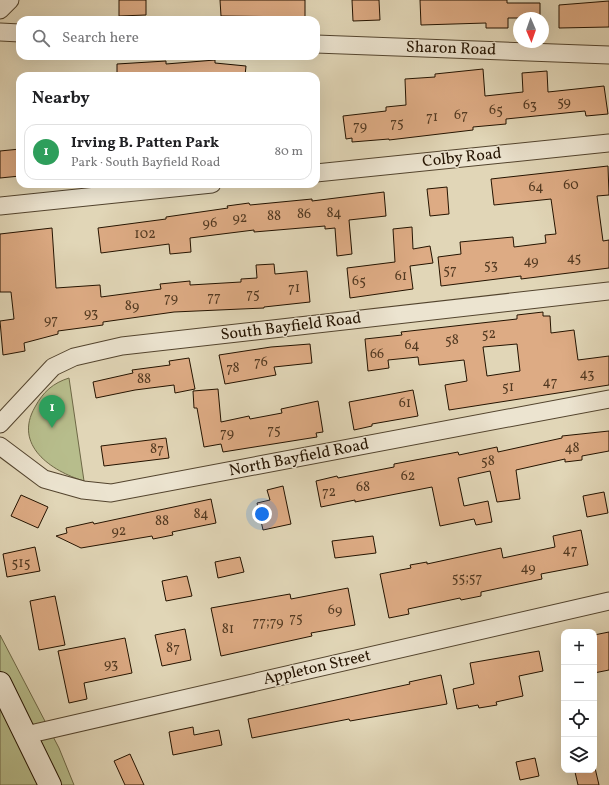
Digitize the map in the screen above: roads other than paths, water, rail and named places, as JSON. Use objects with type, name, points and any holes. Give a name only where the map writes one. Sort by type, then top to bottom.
[{"type":"main road","points":[[0,683],[50,785]]},
{"type":"street","points":[[0,10],[10,0]]},
{"type":"street","points":[[0,32],[16,33]]},
{"type":"street","name":"Sharon Road","points":[[320,44],[609,55]]},
{"type":"street","name":"Colby Road","points":[[320,173],[609,143]]},
{"type":"street","points":[[0,206],[173,188]]},
{"type":"street","name":"South Bayfield Road","points":[[0,424],[53,367],[74,357],[122,346],[609,291]]},
{"type":"street","name":"North Bayfield Road","points":[[0,446],[44,479],[83,490],[111,493],[609,399]]},
{"type":"street","name":"Appleton Street","points":[[26,735],[609,601]]},
{"type":"place","name":"Irving B. Patten Park","points":[[52,428]]}]
